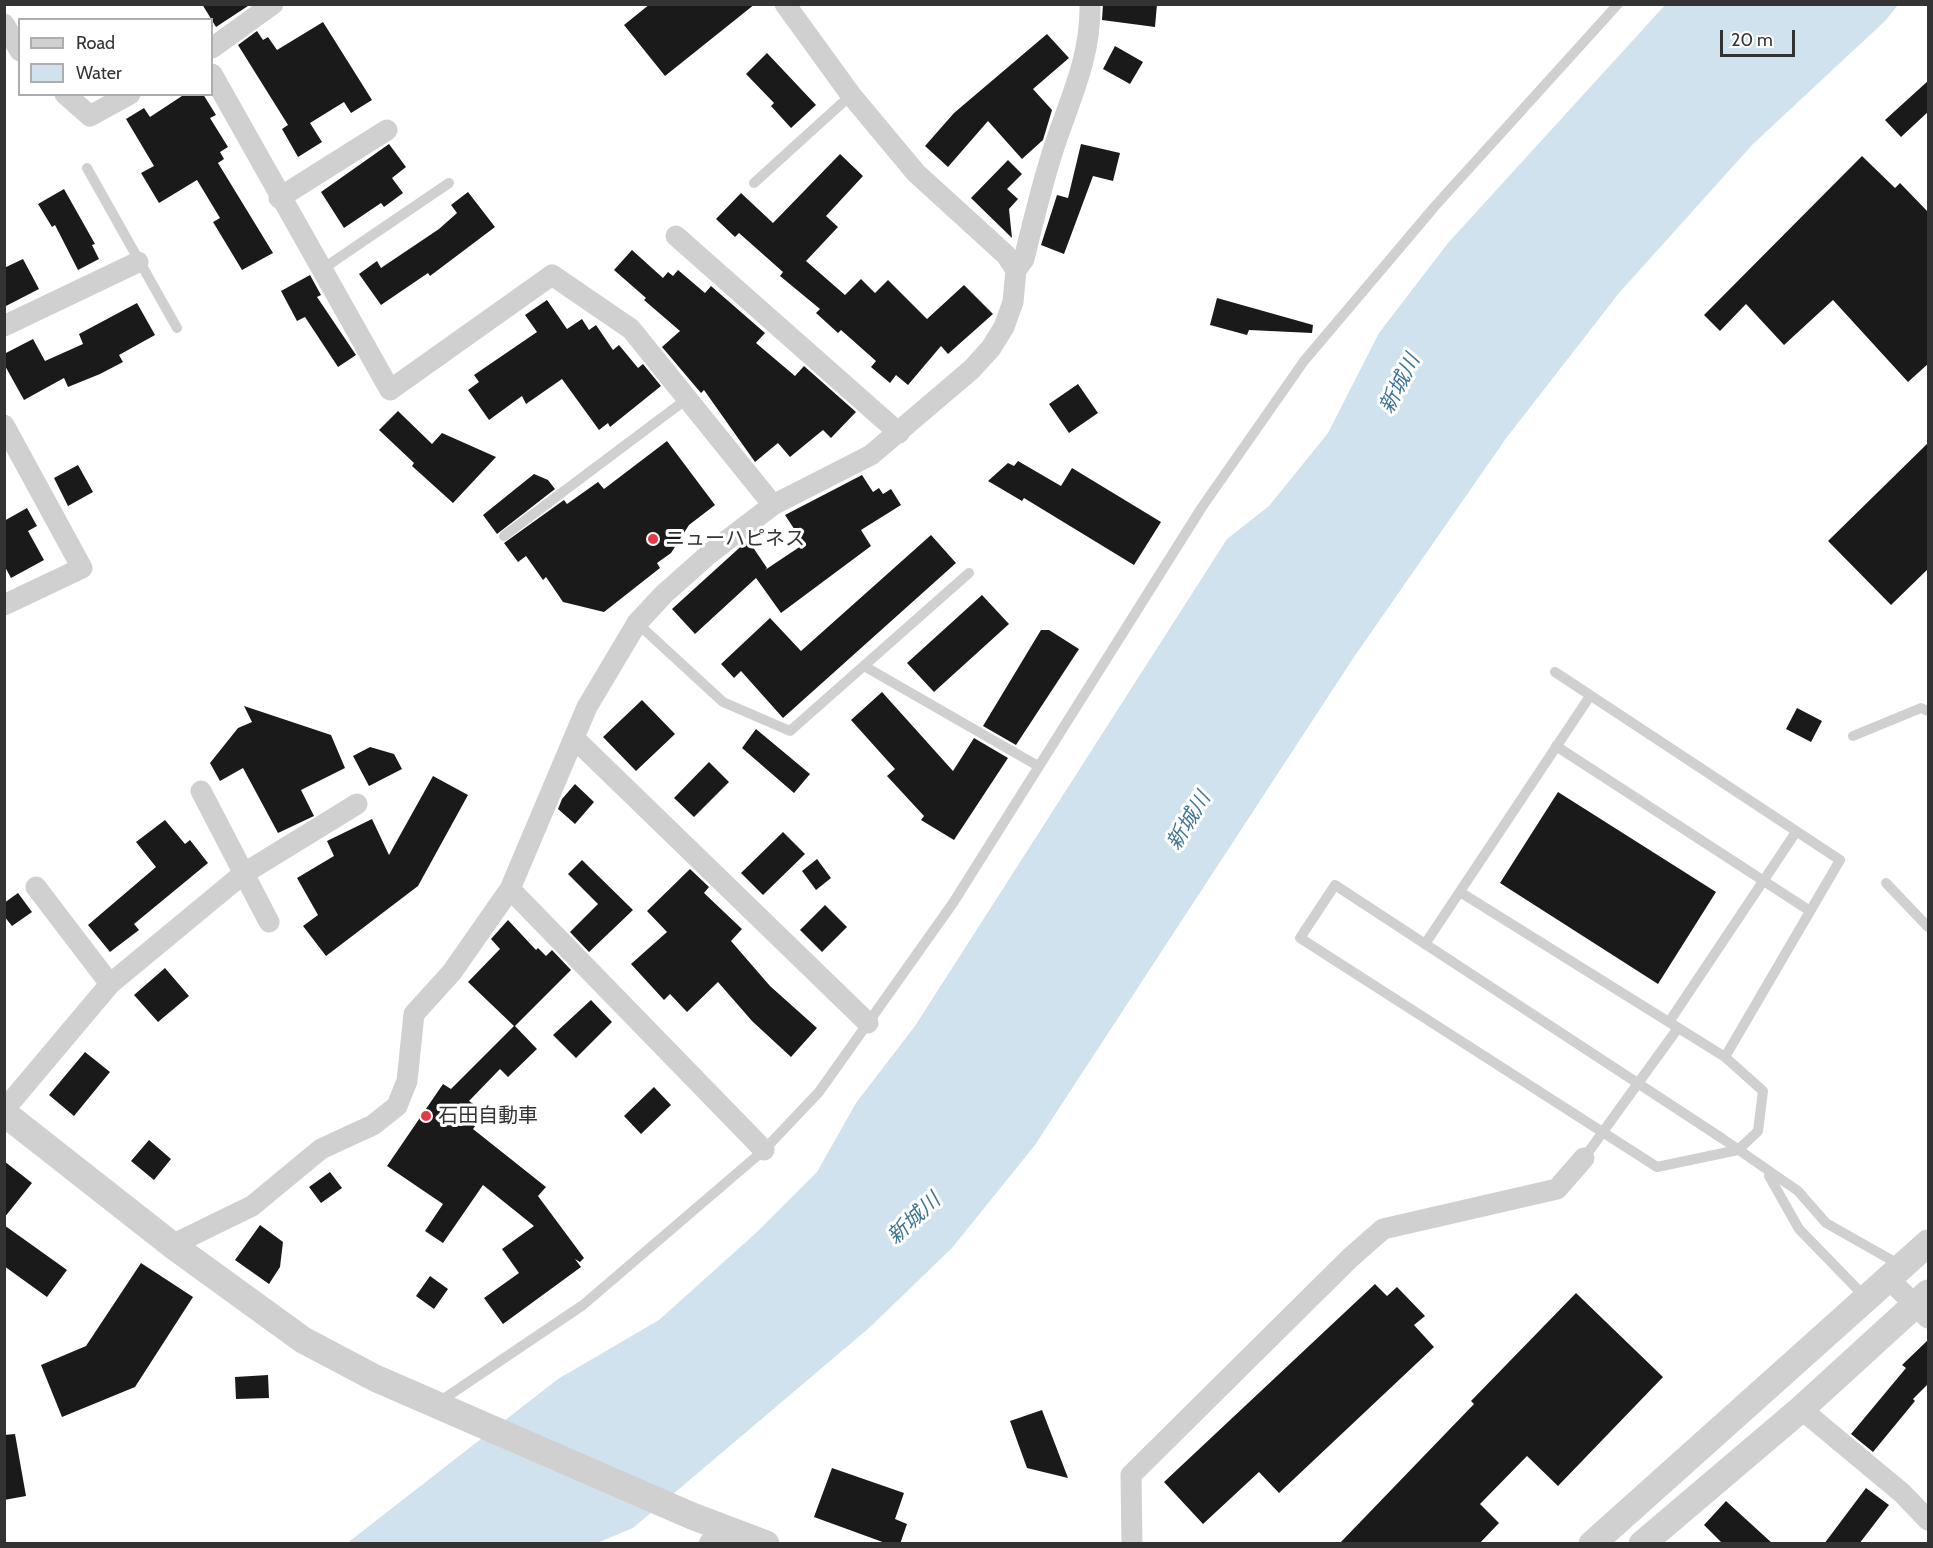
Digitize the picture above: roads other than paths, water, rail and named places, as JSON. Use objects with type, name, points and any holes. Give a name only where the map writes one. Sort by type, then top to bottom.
[{"type":"street","points":[[213,47],[273,4]]},
{"type":"street","points":[[785,4],[851,95],[916,173],[1006,255],[1016,270]]},
{"type":"street","points":[[172,1245],[252,1206],[321,1149],[373,1125],[397,1106],[407,1081],[414,1014],[452,972],[510,889],[588,707],[637,623],[664,594],[710,554],[773,505],[871,455],[972,369],[991,348],[1004,327],[1013,302],[1016,270],[1024,259],[1050,160],[1084,65],[1090,34],[1090,4]]},
{"type":"street","points":[[4,24],[18,48]]},
{"type":"street","points":[[213,76],[279,198],[390,390],[552,275],[630,329],[773,505]]},
{"type":"street","points":[[67,96],[90,116],[126,96]]},
{"type":"street","points":[[279,198],[387,130]]},
{"type":"street","points":[[676,236],[899,433]]},
{"type":"street","points":[[4,326],[138,262]]},
{"type":"street","points":[[4,425],[82,568],[4,605]]},
{"type":"street","points":[[575,739],[868,1023]]},
{"type":"street","points":[[201,791],[269,922]]},
{"type":"street","points":[[357,804],[243,874],[110,984],[4,1111],[172,1245],[303,1340],[375,1378],[692,1516],[715,1535],[766,1544]]},
{"type":"street","points":[[36,887],[110,984]]},
{"type":"street","points":[[510,889],[764,1150]]},
{"type":"street","points":[[1132,1544],[1131,1476],[1374,1236],[1383,1229],[1557,1189],[1584,1158]]},
{"type":"street","points":[[1592,1544],[1929,1243]]},
{"type":"street","points":[[1642,1544],[1924,1305],[1896,1273]]},
{"type":"street","points":[[1802,1409],[1902,1493],[1929,1520]]},
{"type":"lane","points":[[442,1406],[583,1305],[764,1150],[819,1092],[953,903],[1202,507],[1304,361],[1436,205],[1618,4]]},
{"type":"lane","points":[[754,183],[851,95]]},
{"type":"lane","points":[[87,168],[177,328]]},
{"type":"lane","points":[[321,270],[449,183]]},
{"type":"lane","points":[[504,536],[688,399]]},
{"type":"lane","points":[[637,623],[723,702],[790,731],[969,573]]},
{"type":"lane","points":[[864,666],[1038,766]]},
{"type":"lane","points":[[1555,672],[1840,860],[1725,1057]]},
{"type":"lane","points":[[1425,944],[1590,696]]},
{"type":"lane","points":[[1853,736],[1921,708],[1929,711]]},
{"type":"lane","points":[[1556,746],[1810,911]]},
{"type":"lane","points":[[1584,1158],[1639,1082],[1763,880],[1796,832]]},
{"type":"lane","points":[[1886,883],[1929,927]]},
{"type":"lane","points":[[1460,892],[1725,1057],[1763,1091],[1758,1131],[1738,1150],[1657,1167],[1300,938],[1335,885],[1639,1082],[1738,1150],[1768,1173],[1798,1191],[1826,1222],[1896,1273]]},
{"type":"lane","points":[[1768,1173],[1799,1229],[1866,1298]]},
{"type":"water","name":"新城川","points":[[1666,4],[1898,5],[1885,21],[1753,144],[1619,293],[1507,437],[1354,657],[1035,1145],[952,1248],[869,1328],[633,1528],[597,1543],[346,1544],[558,1379],[659,1320],[757,1232],[817,1172],[856,1103],[915,1026],[1227,539],[1269,506],[1328,433],[1379,333],[1448,243]]},
{"type":"place","name":"ニューハピネス","points":[[653,539]]},
{"type":"place","name":"石田自動車","points":[[426,1116]]}]
